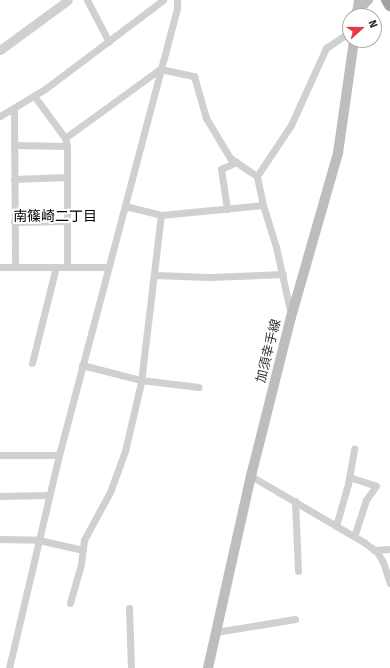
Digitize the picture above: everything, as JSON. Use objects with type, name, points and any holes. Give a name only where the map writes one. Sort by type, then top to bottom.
[{"type":"highway","points":[[386,0],[390,5]]},
{"type":"main road","points":[[362,8],[368,0]]},
{"type":"main road","name":"加須幸手線","points":[[208,668],[251,476],[291,317],[338,153],[353,48]]},
{"type":"street","points":[[0,50],[68,0]]},
{"type":"street","points":[[87,0],[109,42]]},
{"type":"street","points":[[0,116],[35,97],[163,0]]},
{"type":"street","points":[[9,668],[59,455],[177,7],[177,0]]},
{"type":"street","points":[[257,176],[291,125],[326,48],[342,37]]},
{"type":"street","points":[[65,138],[160,69],[194,76],[206,118],[230,158],[257,176],[263,205],[283,274],[291,317]]},
{"type":"street","points":[[35,97],[65,138],[67,177],[67,267]]},
{"type":"street","points":[[14,109],[15,267]]},
{"type":"street","points":[[14,145],[66,146]]},
{"type":"street","points":[[227,209],[221,169],[236,162]]},
{"type":"street","points":[[14,179],[67,177]]},
{"type":"street","points":[[125,206],[161,215],[263,205]]},
{"type":"street","points":[[70,603],[81,564],[84,540],[110,492],[125,452],[141,380],[161,215]]},
{"type":"street","points":[[14,222],[67,221]]},
{"type":"street","points":[[0,267],[108,267]]},
{"type":"street","points":[[32,363],[56,267]]},
{"type":"street","points":[[154,275],[209,277],[283,274]]},
{"type":"street","points":[[82,365],[141,380],[199,387]]},
{"type":"street","points":[[336,526],[349,477],[354,449]]},
{"type":"street","points":[[0,454],[59,455]]},
{"type":"street","points":[[251,476],[354,536],[374,550],[383,562],[390,583]]},
{"type":"street","points":[[349,477],[376,486],[366,500],[354,536]]},
{"type":"street","points":[[0,496],[49,495]]},
{"type":"street","points":[[295,501],[298,571]]},
{"type":"street","points":[[0,539],[39,540],[83,550]]},
{"type":"street","points":[[374,550],[390,549]]},
{"type":"street","points":[[128,608],[131,668]]},
{"type":"street","points":[[216,632],[295,619]]},
{"type":"district","name":"南篠崎二丁目","points":[[55,217]]}]
